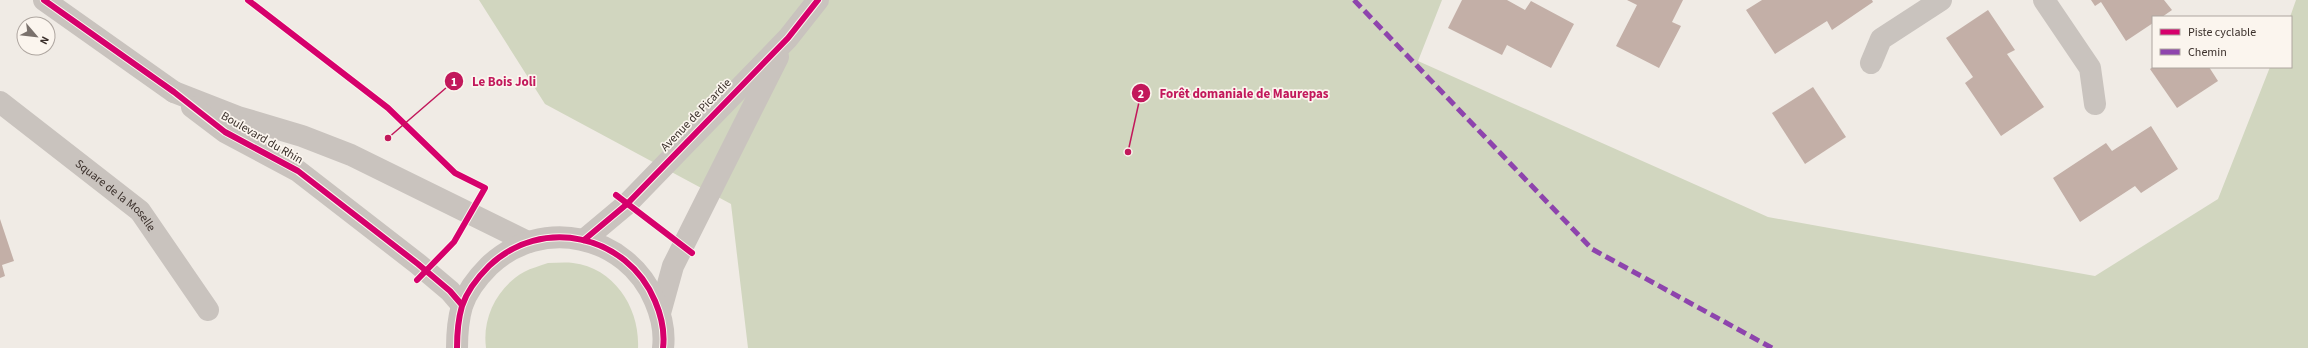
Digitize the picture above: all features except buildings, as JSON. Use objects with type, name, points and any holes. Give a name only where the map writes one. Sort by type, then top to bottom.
[{"type":"street","name":"Boulevard du Rhin","points":[[44,0],[174,92],[225,132],[298,171],[418,264],[450,291],[462,305]]},
{"type":"street","name":"Avenue de Picardie","points":[[584,240],[627,204],[788,38],[818,0]]},
{"type":"street","points":[[1870,63],[1881,39],[1941,0]]},
{"type":"street","points":[[2044,0],[2090,68],[2095,104]]},
{"type":"street","name":"Avenue de Picardie","points":[[660,313],[673,266],[788,38]]},
{"type":"street","name":"Boulevard du Rhin","points":[[174,92],[238,117],[302,136],[351,155],[528,242]]},
{"type":"street","name":"Square de la Moselle","points":[[0,102],[140,211],[208,310]]},
{"type":"street","points":[[457,348],[457,329],[462,305],[477,278],[500,256],[528,242],[556,237],[584,240],[610,249],[632,266],[649,288],[660,313],[664,340],[663,348]]},
{"type":"green space","points":[[479,0],[1442,0],[1418,61],[1768,217],[2095,276],[2218,199],[2270,68],[2292,68],[2292,16],[2290,16],[2296,0],[2308,0],[2308,348],[748,348],[731,204],[545,104]]},
{"type":"green space","points":[[548,263],[573,263],[588,266],[613,282],[622,293],[635,319],[638,333],[638,348],[486,348],[486,326],[493,304],[499,295],[514,278],[533,268]]},
{"type":"marked path","points":[[1354,0],[1592,249],[1772,348]]},
{"type":"cycle path","points":[[44,0],[174,92],[225,132],[298,171],[418,264],[450,291],[462,305]]},
{"type":"cycle path","points":[[248,0],[388,108],[455,173],[485,188],[454,242],[417,280]]},
{"type":"cycle path","points":[[584,240],[627,204],[788,38],[818,0]]},
{"type":"cycle path","points":[[616,195],[692,253]]},
{"type":"cycle path","points":[[457,348],[458,327],[464,300],[485,270],[510,250],[533,241],[557,237],[581,240],[604,247],[625,260],[642,278],[655,301],[662,324],[663,348]]},
{"type":"place","name":"Le Bois Joli","points":[[388,138]]},
{"type":"place","name":"Forêt domaniale de Maurepas","points":[[1128,152]]}]
